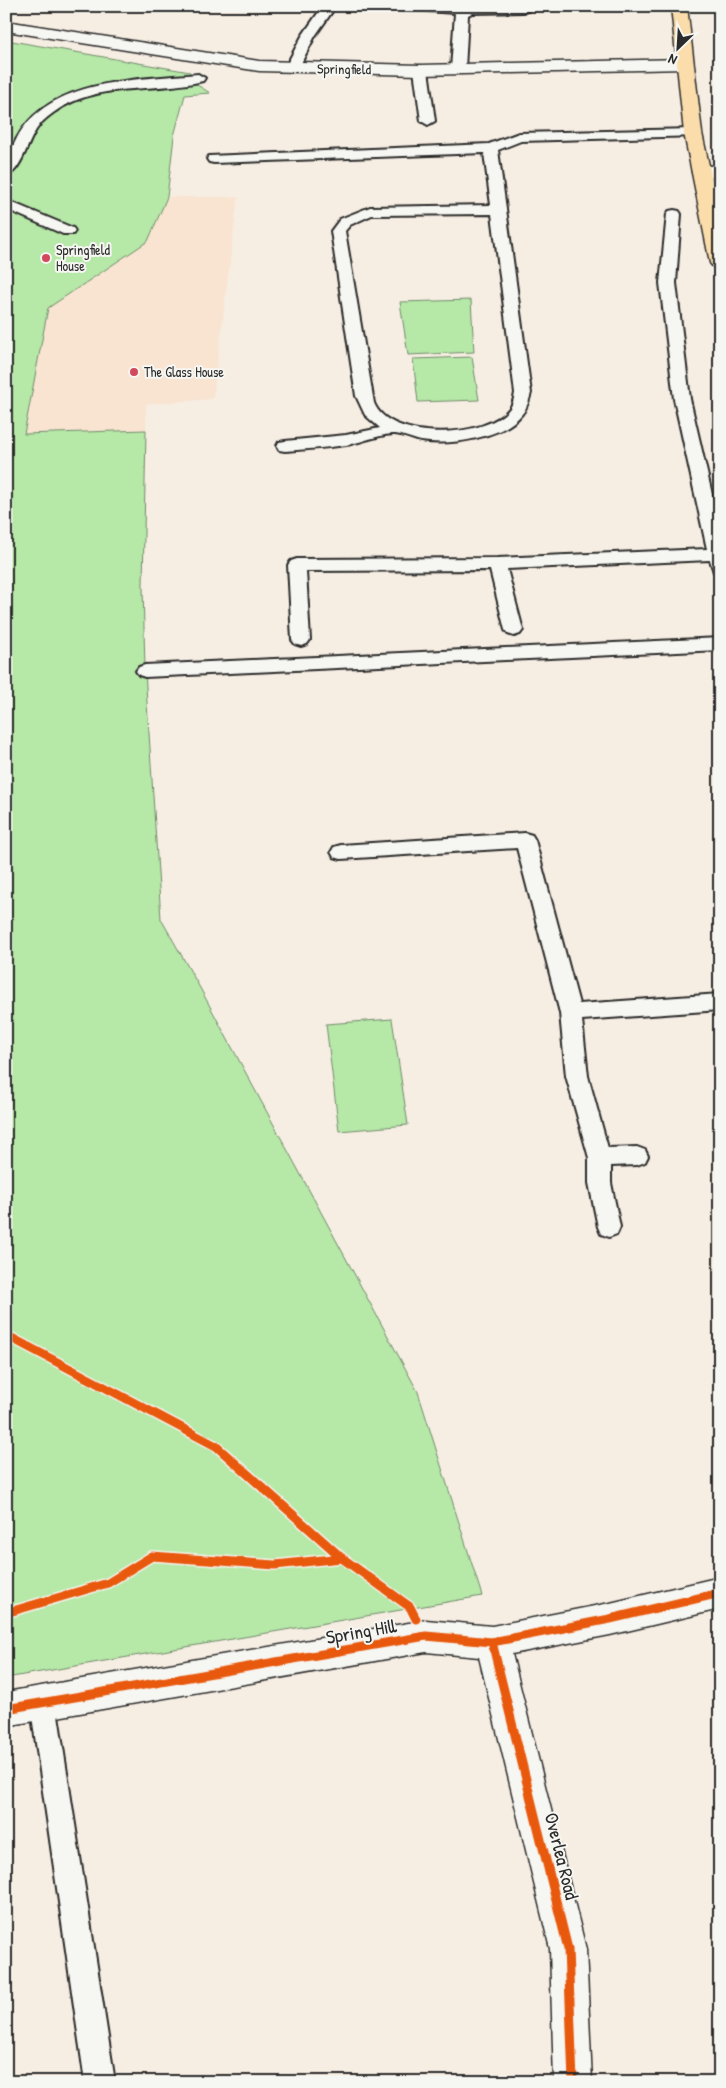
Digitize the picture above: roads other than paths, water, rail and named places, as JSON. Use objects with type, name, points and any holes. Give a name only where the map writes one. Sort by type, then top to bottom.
[{"type":"highway","points":[[679,6],[684,64],[691,108],[692,133],[710,172],[720,263]]},
{"type":"street","name":"Springfield","points":[[6,26],[228,62],[292,68],[458,70],[684,64]]},
{"type":"street","name":"Spring Hill","points":[[6,1709],[426,1636],[492,1642],[610,1619],[720,1593]]},
{"type":"street","name":"Overlea Road","points":[[492,1642],[568,1949],[573,2082]]},
{"type":"lane","points":[[292,68],[295,57],[303,49],[322,15],[330,6]]},
{"type":"lane","points":[[411,6],[459,9],[462,12]]},
{"type":"lane","points":[[462,12],[469,9],[523,8],[524,6]]},
{"type":"lane","points":[[458,70],[462,12]]},
{"type":"lane","points":[[422,70],[428,121]]},
{"type":"lane","points":[[6,172],[10,168],[34,122],[53,106],[96,90],[198,78]]},
{"type":"lane","points":[[214,159],[491,148],[519,137],[692,133]]},
{"type":"lane","points":[[491,148],[500,209],[523,393],[515,412],[497,425],[474,434],[443,437],[410,435],[384,424],[370,412],[364,396],[338,232],[345,222],[370,211],[500,209]]},
{"type":"lane","points":[[6,204],[68,231]]},
{"type":"lane","points":[[302,640],[297,565],[496,564],[719,559],[682,400],[668,283],[674,214]]},
{"type":"lane","points":[[285,446],[346,440],[396,429]]},
{"type":"lane","points":[[496,564],[514,630]]},
{"type":"lane","points":[[145,672],[720,644]]},
{"type":"lane","points":[[340,852],[525,840],[571,1013],[577,1076],[600,1158],[600,1183],[609,1227]]},
{"type":"lane","points":[[571,1013],[720,1002]]},
{"type":"lane","points":[[600,1158],[637,1156]]},
{"type":"lane","points":[[43,1702],[100,2082]]},
{"type":"place","name":"Springfield House","points":[[46,258]]},
{"type":"place","name":"The Glass House","points":[[134,372]]}]
